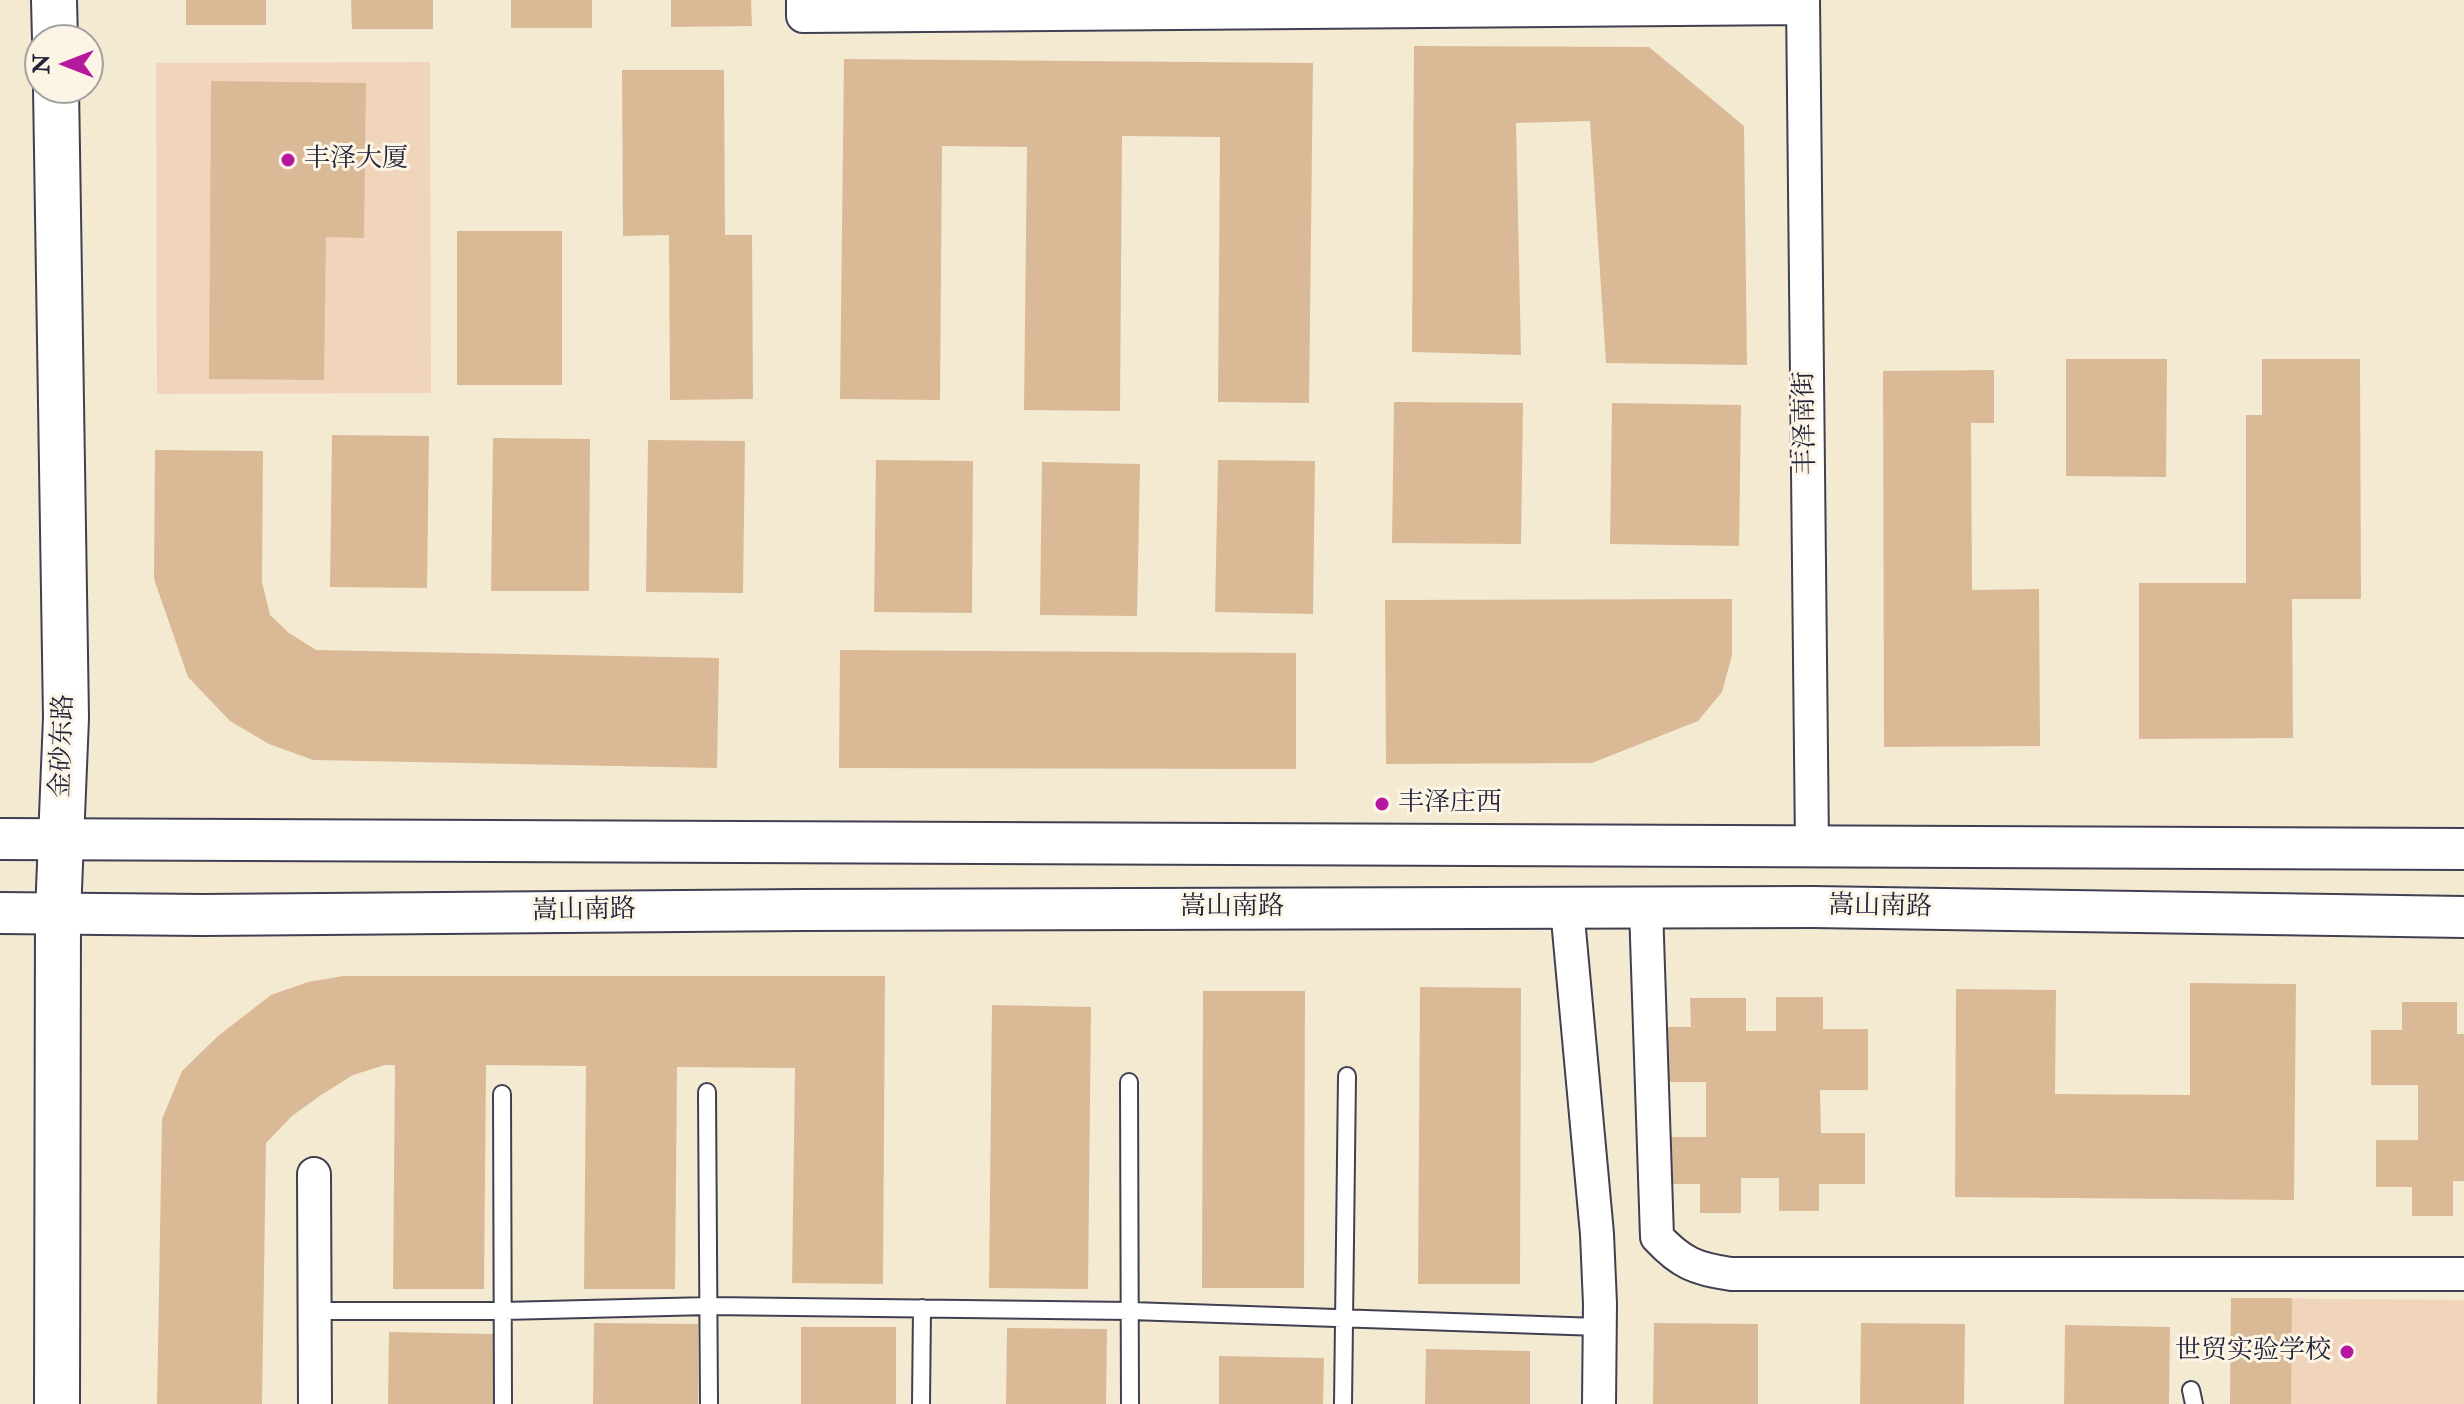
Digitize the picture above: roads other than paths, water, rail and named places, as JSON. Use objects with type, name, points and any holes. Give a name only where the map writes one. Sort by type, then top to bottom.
[{"type":"main road","points":[[54,0],[55,24]]},
{"type":"main road","name":"金砂东路","points":[[56,104],[66,718],[58,913],[57,1404]]},
{"type":"street","points":[[803,0],[803,16],[1803,4]]},
{"type":"street","name":"丰泽南街","points":[[1803,4],[1812,846]]},
{"type":"street","points":[[0,839],[2464,849]]},
{"type":"street","name":"嵩山南路","points":[[0,913],[203,915],[818,909],[1813,907],[2464,917]]},
{"type":"street","points":[[1567,908],[1597,1234],[1599,1404]]},
{"type":"street","points":[[1646,908],[1657,1237],[1674,1255],[1699,1269],[1731,1274],[2464,1274]]},
{"type":"street","points":[[314,1174],[315,1404]]},
{"type":"lane","points":[[1343,1404],[1347,1076]]},
{"type":"lane","points":[[1129,1082],[1130,1404]]},
{"type":"lane","points":[[707,1092],[709,1404]]},
{"type":"lane","points":[[502,1094],[503,1404]]},
{"type":"lane","points":[[315,1311],[709,1306],[922,1308],[1131,1311],[1599,1327]]},
{"type":"lane","points":[[921,1404],[922,1308]]},
{"type":"place","name":"丰泽大厦","points":[[288,160]]},
{"type":"place","name":"丰泽庄西","points":[[1382,804]]},
{"type":"place","name":"世贸实验学校","points":[[2347,1352]]}]
